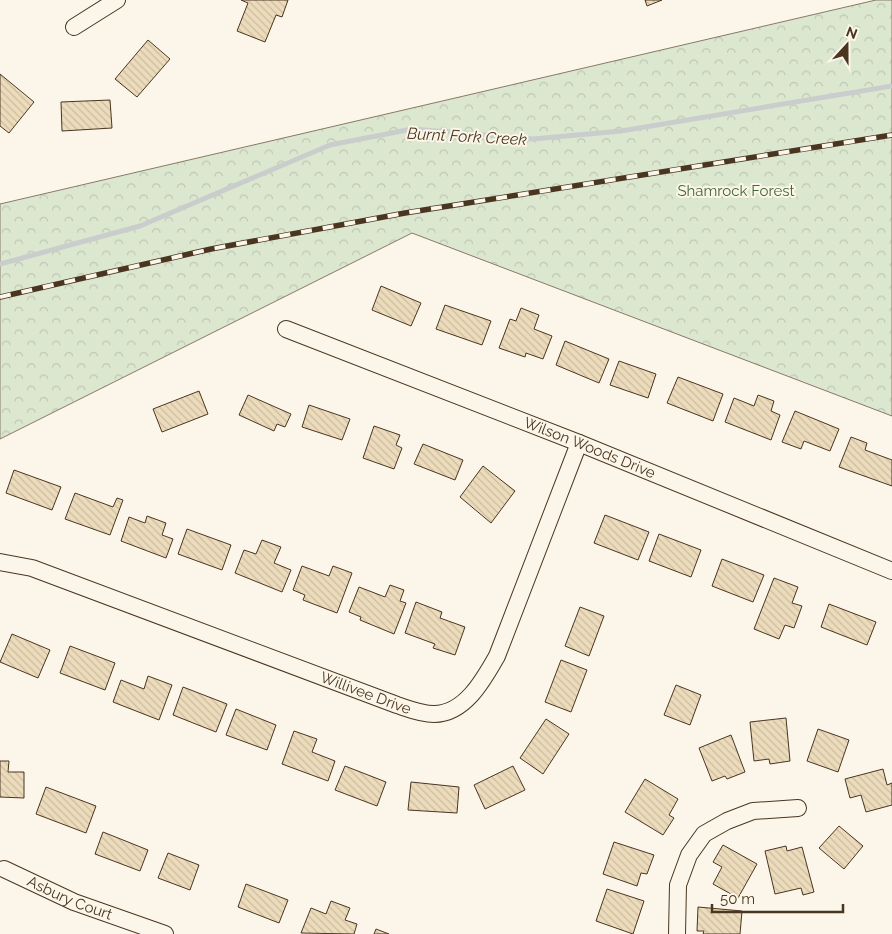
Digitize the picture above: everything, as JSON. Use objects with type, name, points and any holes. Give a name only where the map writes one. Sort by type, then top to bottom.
[{"type":"street","points":[[74,27],[117,0]]},
{"type":"street","name":"Wilson Woods Drive","points":[[286,328],[579,443],[892,571]]},
{"type":"street","name":"Willivee Drive","points":[[0,562],[32,568],[397,705],[418,712],[436,714],[454,709],[471,696],[497,656],[579,443]]},
{"type":"street","points":[[677,934],[678,884],[689,855],[704,834],[727,821],[754,811],[798,808]]},
{"type":"street","name":"Asbury Court","points":[[4,869],[74,902],[165,934]]},
{"type":"green space","name":"Shamrock Forest","points":[[876,0],[892,0],[892,416],[412,233],[0,439],[0,204]]},
{"type":"building","points":[[241,0],[288,0],[282,17],[276,15],[265,42],[237,31],[248,3]]},
{"type":"building","points":[[645,0],[662,0],[647,6]]},
{"type":"building","points":[[148,40],[170,59],[137,97],[115,79]]},
{"type":"building","points":[[0,74],[34,102],[9,133],[0,126]]},
{"type":"building","points":[[110,100],[112,128],[62,131],[61,102]]},
{"type":"building","points":[[381,286],[421,303],[411,326],[372,310]]},
{"type":"building","points":[[445,305],[491,321],[482,345],[436,329]]},
{"type":"building","points":[[521,308],[539,315],[534,329],[552,336],[543,359],[526,353],[525,357],[499,348],[510,319],[516,321]]},
{"type":"building","points":[[565,341],[609,359],[599,383],[556,365]]},
{"type":"building","points":[[619,361],[656,374],[648,398],[610,385]]},
{"type":"building","points":[[678,377],[723,394],[713,421],[667,403]]},
{"type":"building","points":[[199,391],[208,414],[162,432],[153,409]]},
{"type":"building","points":[[248,395],[291,414],[285,427],[277,424],[274,431],[239,415]]},
{"type":"building","points":[[758,395],[774,401],[771,411],[780,415],[771,440],[725,422],[734,398],[754,406]]},
{"type":"building","points":[[309,405],[350,419],[342,440],[302,427]]},
{"type":"building","points":[[795,411],[839,429],[830,451],[804,441],[801,449],[782,442]]},
{"type":"building","points":[[374,426],[400,435],[396,445],[402,448],[394,469],[363,458]]},
{"type":"building","points":[[851,437],[867,443],[865,450],[892,460],[892,486],[839,467]]},
{"type":"building","points":[[423,444],[463,460],[455,480],[414,464]]},
{"type":"building","points":[[483,466],[515,491],[491,523],[460,497]]},
{"type":"building","points":[[14,470],[61,487],[52,510],[6,493]]},
{"type":"building","points":[[75,493],[113,507],[117,498],[123,500],[110,535],[65,519]]},
{"type":"building","points":[[605,515],[649,532],[638,560],[594,543]]},
{"type":"building","points":[[147,516],[166,523],[162,535],[173,539],[166,558],[121,541],[129,517],[145,523]]},
{"type":"building","points":[[187,529],[231,545],[222,570],[178,554]]},
{"type":"building","points":[[659,534],[701,550],[691,577],[649,561]]},
{"type":"building","points":[[262,540],[281,547],[274,563],[291,570],[282,592],[235,573],[244,550],[256,554]]},
{"type":"building","points":[[722,559],[764,575],[753,602],[712,586]]},
{"type":"building","points":[[302,566],[329,576],[333,566],[352,573],[337,613],[303,600],[305,595],[293,590]]},
{"type":"building","points":[[774,578],[798,587],[792,603],[802,606],[794,628],[785,625],[779,639],[754,629]]},
{"type":"building","points":[[390,585],[404,590],[400,601],[406,603],[394,634],[360,620],[361,617],[349,612],[359,587],[385,597]]},
{"type":"building","points":[[416,602],[442,612],[440,618],[465,627],[455,655],[433,648],[435,644],[405,633]]},
{"type":"building","points":[[829,604],[876,622],[867,645],[821,627]]},
{"type":"building","points":[[580,607],[604,616],[589,656],[565,646]]},
{"type":"building","points":[[12,634],[50,650],[38,678],[0,662]]},
{"type":"building","points":[[70,646],[115,663],[105,690],[60,673]]},
{"type":"building","points":[[561,660],[587,670],[571,712],[545,702]]},
{"type":"building","points":[[148,676],[172,685],[159,720],[113,702],[121,680],[144,689]]},
{"type":"building","points":[[676,685],[701,695],[690,725],[664,715]]},
{"type":"building","points":[[183,687],[227,704],[216,732],[173,715]]},
{"type":"building","points":[[236,709],[276,725],[267,750],[226,735]]},
{"type":"building","points":[[786,718],[790,761],[770,764],[769,759],[754,761],[750,722]]},
{"type":"building","points":[[546,719],[569,734],[543,774],[520,758]]},
{"type":"building","points":[[818,729],[849,740],[838,772],[807,761]]},
{"type":"building","points":[[294,731],[317,739],[312,752],[335,761],[328,781],[282,764]]},
{"type":"building","points":[[731,735],[745,772],[727,779],[725,776],[712,781],[699,748]]},
{"type":"building","points":[[0,761],[9,761],[8,772],[24,772],[24,798],[0,797]]},
{"type":"building","points":[[345,766],[386,782],[377,806],[335,790]]},
{"type":"building","points":[[513,766],[525,790],[485,809],[474,785]]},
{"type":"building","points":[[883,769],[887,785],[892,783],[892,805],[866,812],[861,795],[850,798],[845,779]]},
{"type":"building","points":[[645,779],[678,799],[669,815],[674,818],[663,835],[625,812]]},
{"type":"building","points":[[411,782],[459,787],[457,813],[408,810]]},
{"type":"building","points":[[46,787],[96,806],[86,833],[36,814]]},
{"type":"building","points":[[839,826],[863,846],[844,869],[819,848]]},
{"type":"building","points":[[103,832],[148,850],[140,871],[95,854]]},
{"type":"building","points":[[614,842],[654,855],[647,874],[641,873],[637,886],[603,874]]},
{"type":"building","points":[[723,845],[757,864],[738,898],[713,884],[722,867],[713,862]]},
{"type":"building","points":[[786,846],[787,851],[802,847],[814,892],[803,895],[801,888],[775,894],[765,851]]},
{"type":"building","points":[[168,853],[199,865],[190,890],[158,878]]},
{"type":"building","points":[[246,884],[288,900],[279,923],[238,907]]},
{"type":"building","points":[[607,889],[644,901],[633,934],[596,921]]},
{"type":"building","points":[[331,901],[350,908],[345,920],[357,924],[354,934],[301,933],[311,908],[326,914]]},
{"type":"building","points":[[698,907],[742,911],[740,934],[703,934],[704,931],[697,931]]},
{"type":"building","points":[[376,929],[389,934],[374,934]]},
{"type":"waterway","name":"Burnt Fork Creek","points":[[0,264],[140,226],[330,145],[412,129],[533,139],[621,131],[892,86]]},
{"type":"railway","points":[[0,297],[211,249],[405,213],[892,135]]}]
